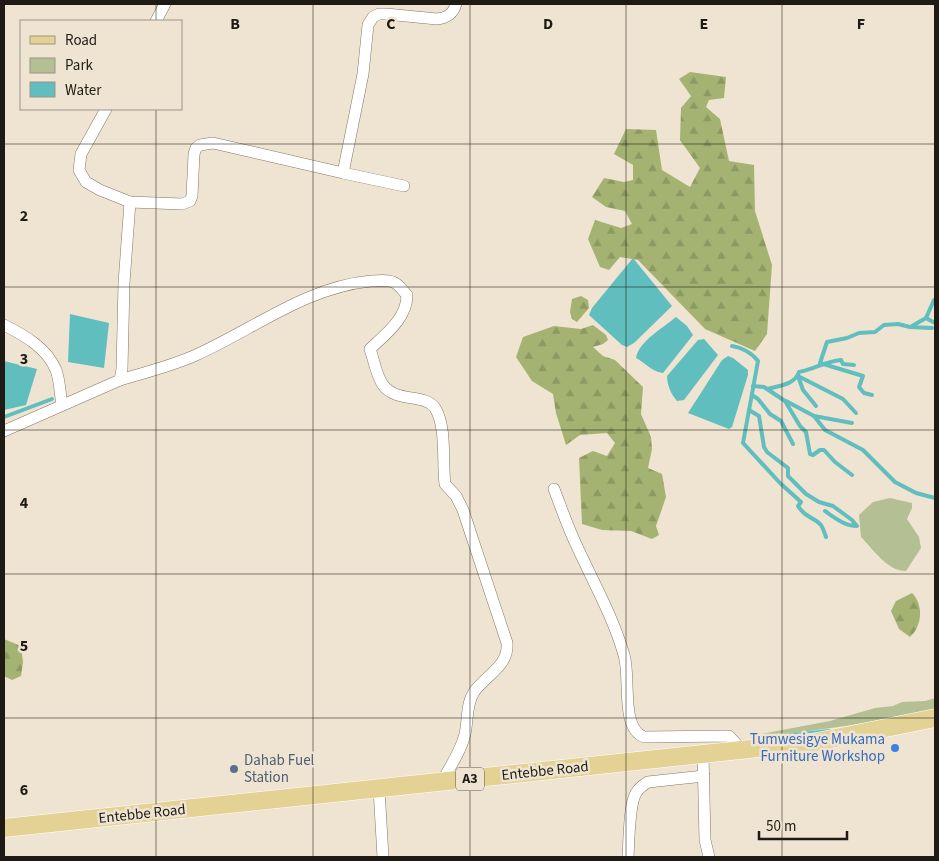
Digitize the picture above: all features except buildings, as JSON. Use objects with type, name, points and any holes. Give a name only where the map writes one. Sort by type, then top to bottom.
[{"type":"main road","name":"Entebbe Road","points":[[4,828],[816,742],[935,718]]},
{"type":"street","points":[[157,20],[165,4]]},
{"type":"street","points":[[343,173],[363,74],[368,25],[373,17],[379,14],[386,14],[444,18],[450,15],[456,4]]},
{"type":"street","points":[[105,110],[81,154],[79,170],[81,176],[91,186],[130,202],[182,204],[190,201],[196,148],[213,143],[404,186]]},
{"type":"street","points":[[120,380],[122,369],[124,282],[130,202]]},
{"type":"street","points":[[4,430],[120,380],[194,356],[235,336],[288,306],[332,288],[384,280],[394,282],[407,295],[404,313],[370,349],[379,377],[389,391],[397,396],[426,401],[436,409],[443,443],[445,484],[456,496],[463,510],[508,651],[504,661],[473,693],[463,742],[441,783]]},
{"type":"street","points":[[4,325],[32,341],[53,364],[57,372],[62,405]]},
{"type":"street","points":[[554,489],[575,542],[621,643],[627,666],[629,716],[634,730],[644,738],[730,736],[742,750]]},
{"type":"street","points":[[703,754],[705,840],[709,857]]},
{"type":"street","points":[[628,857],[632,806],[635,794],[642,786],[648,782],[704,776]]},
{"type":"street","points":[[379,789],[383,857]]},
{"type":"green space","points":[[690,72],[726,77],[724,98],[709,100],[706,107],[720,119],[729,161],[754,165],[755,211],[772,265],[767,334],[755,351],[705,329],[638,260],[620,257],[609,270],[600,267],[588,239],[595,220],[621,228],[632,224],[625,211],[606,207],[592,197],[604,178],[624,182],[633,180],[633,165],[614,154],[626,129],[656,130],[662,170],[690,187],[700,168],[680,140],[681,108],[691,96],[679,79]]},
{"type":"green space","points":[[581,296],[588,300],[589,308],[577,322],[572,319],[570,312],[572,299]]},
{"type":"green space","points":[[593,325],[606,335],[608,340],[603,344],[593,347],[603,356],[615,360],[643,387],[641,414],[651,437],[652,449],[648,468],[662,474],[666,497],[656,526],[659,535],[652,539],[631,531],[602,530],[582,524],[579,458],[593,451],[607,456],[615,443],[607,433],[580,435],[566,445],[556,413],[553,394],[532,381],[516,357],[523,337],[554,326],[581,329]]},
{"type":"green space","points":[[890,498],[912,503],[907,519],[919,537],[921,548],[906,571],[899,570],[887,563],[861,537],[859,515],[873,502]]},
{"type":"green space","points":[[912,593],[918,603],[920,615],[917,627],[910,637],[899,629],[891,611],[896,601]]},
{"type":"green space","points":[[4,639],[21,646],[23,662],[21,676],[12,680],[4,676]]},
{"type":"green space","points":[[935,698],[935,709],[913,714],[826,729],[760,737],[750,736],[830,721],[875,708],[893,706],[902,702],[925,701]]},
{"type":"water","points":[[633,258],[672,306],[634,343],[627,347],[622,345],[589,315],[592,308]]},
{"type":"water","points":[[70,314],[109,323],[104,368],[68,362]]},
{"type":"water","points":[[676,317],[687,326],[693,335],[663,373],[659,372],[636,358],[647,340]]},
{"type":"water","points":[[704,339],[718,355],[684,400],[677,401],[670,389],[667,376],[698,340]]},
{"type":"water","points":[[728,356],[748,370],[732,427],[729,429],[688,413],[722,360]]},
{"type":"water","points":[[4,361],[37,369],[26,405],[4,410]]},
{"type":"waterway","points":[[912,326],[926,318],[934,300]]},
{"type":"waterway","points":[[926,318],[935,323]]},
{"type":"waterway","points":[[872,395],[864,393],[859,387],[863,376],[820,363],[827,342],[847,338],[859,333],[875,332],[884,325],[898,324],[910,327],[932,328]]},
{"type":"waterway","points":[[732,346],[753,355],[758,361],[743,443],[780,483],[801,502],[798,506],[821,525],[826,537]]},
{"type":"waterway","points":[[767,389],[786,384],[794,380],[799,372],[829,362],[841,360],[843,364],[854,365]]},
{"type":"waterway","points":[[798,376],[843,399],[856,413]]},
{"type":"waterway","points":[[798,376],[803,390],[816,406]]},
{"type":"waterway","points":[[753,386],[764,387],[785,401],[800,426],[806,432],[810,454],[813,455],[820,450],[824,450],[835,462],[852,475]]},
{"type":"waterway","points":[[752,395],[758,399],[770,414],[781,421],[793,444]]},
{"type":"waterway","points":[[4,417],[52,399]]},
{"type":"waterway","points":[[786,401],[814,416],[852,423]]},
{"type":"waterway","points":[[749,410],[759,416],[764,447],[767,452],[788,468],[788,476],[806,494],[819,502],[833,506],[857,526],[844,523],[825,511]]},
{"type":"waterway","points":[[814,416],[825,430],[863,450],[895,482],[916,493],[935,498]]},
{"type":"waterway","points":[[756,739],[830,731]]},
{"type":"place","name":"Tumwesigye Mukama Furniture Workshop","points":[[895,748]]},
{"type":"place","name":"Dahab Fuel Station","points":[[234,769]]}]
